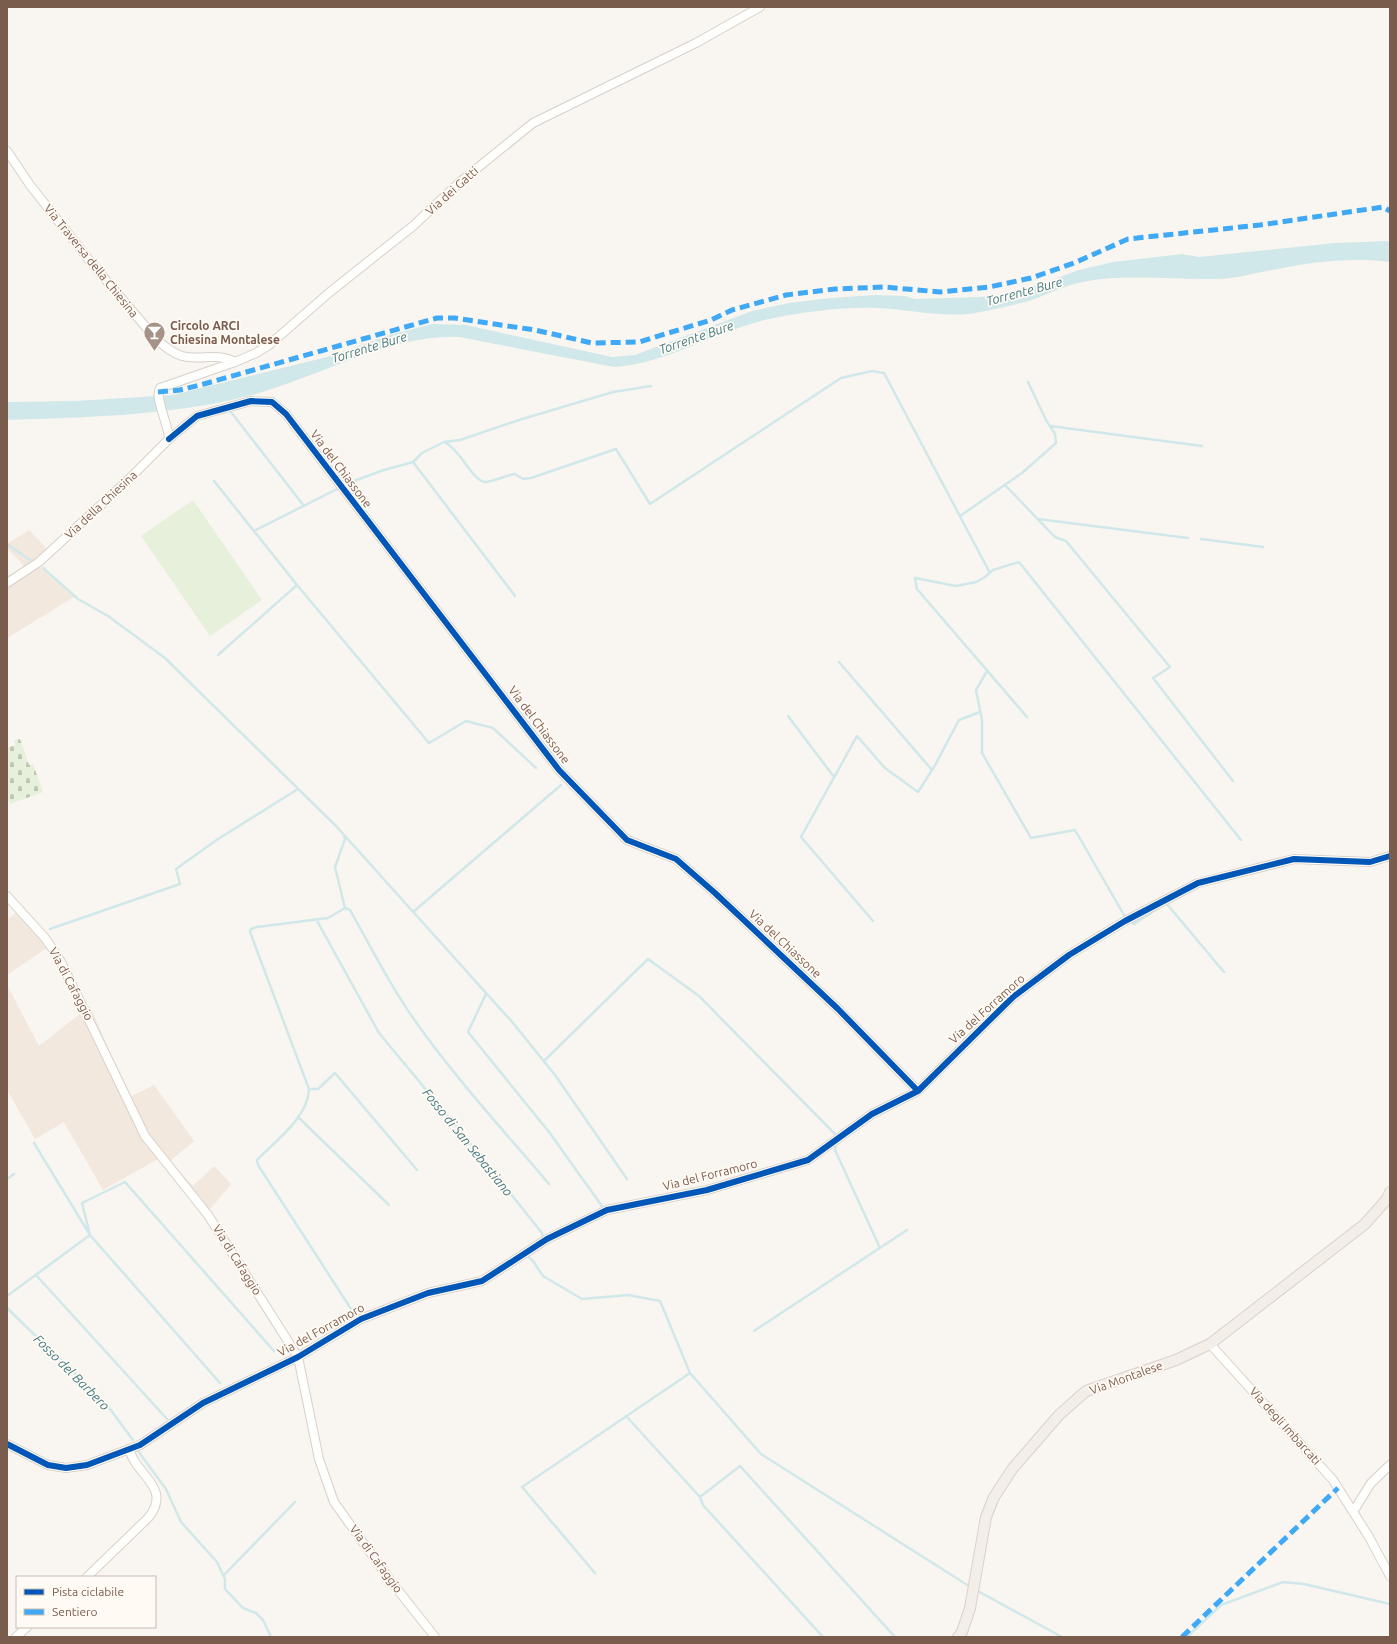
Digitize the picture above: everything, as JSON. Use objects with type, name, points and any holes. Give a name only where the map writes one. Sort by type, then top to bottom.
[{"type":"main road","name":"Via Montalese","points":[[958,1637],[962,1632],[970,1608],[986,1516],[994,1497],[1012,1468],[1059,1415],[1086,1391],[1176,1360],[1210,1344],[1365,1224],[1387,1199],[1390,1192]]},
{"type":"street","name":"Via dei Gatti","points":[[169,439],[168,427],[158,394],[165,386],[235,362],[256,353],[269,345],[330,292],[405,233],[460,182],[533,123],[696,43],[760,7]]},
{"type":"street","name":"Via Traversa della Chiesina","points":[[7,151],[30,185],[80,249],[119,297],[159,342],[168,349],[183,356],[219,356],[235,362]]},
{"type":"street","name":"Via del Chiassone","points":[[169,439],[197,416],[251,401],[272,402],[286,414],[559,770],[628,840],[676,859],[715,893],[838,1009],[918,1090]]},
{"type":"street","name":"Via della Chiesina","points":[[7,583],[39,562],[128,480],[169,439]]},
{"type":"street","name":"Via del Forramoro","points":[[7,1444],[48,1465],[66,1468],[87,1465],[146,1442],[203,1403],[298,1357],[361,1319],[428,1293],[482,1281],[547,1239],[607,1210],[706,1190],[808,1160],[872,1114],[918,1090],[963,1044],[1013,997],[1069,955],[1125,921],[1198,883],[1294,859],[1370,862],[1390,856]]},
{"type":"street","name":"Via di Cafaggio","points":[[7,896],[45,938],[57,955],[145,1136],[208,1215],[298,1357],[318,1459],[334,1502],[390,1580],[435,1637]]},
{"type":"street","name":"Via degli Imbarcati","points":[[1210,1344],[1333,1480],[1390,1576]]},
{"type":"street","points":[[88,1576],[150,1517],[156,1508],[158,1497],[154,1486],[139,1470],[129,1449]]},
{"type":"street","points":[[1353,1512],[1370,1483],[1390,1465]]},
{"type":"street","points":[[16,1637],[26,1628]]},
{"type":"shaded area","points":[[29,530],[49,551],[35,563],[74,597],[7,638],[7,579],[25,567],[7,548],[7,544]]},
{"type":"shaded area","points":[[23,907],[54,943],[7,975],[7,920]]},
{"type":"shaded area","points":[[7,985],[39,1046],[90,1006],[129,1097],[154,1085],[194,1141],[170,1161],[193,1186],[214,1166],[231,1184],[205,1215],[158,1159],[103,1190],[64,1122],[35,1139],[7,1090]]},
{"type":"green space","points":[[193,500],[262,600],[210,636],[141,536]]},
{"type":"green space","points":[[20,739],[29,765],[33,764],[43,792],[10,804],[7,796],[7,748],[15,745],[14,740]]},
{"type":"water","name":"Torrente Bure","points":[[1390,241],[1390,262],[1360,260],[1330,261],[1224,279],[1113,278],[1095,280],[1058,289],[1025,302],[975,313],[937,314],[863,308],[822,310],[795,314],[749,324],[654,360],[614,367],[459,337],[433,338],[379,350],[274,388],[218,403],[158,412],[68,418],[7,420],[7,402],[76,401],[173,395],[327,357],[390,335],[432,324],[466,325],[612,357],[635,355],[752,311],[789,303],[876,295],[904,296],[915,299],[980,297],[1004,294],[1038,285],[1079,270],[1113,262],[1182,254],[1199,257],[1335,243]]},
{"type":"waterway","points":[[446,443],[456,452],[471,471],[480,480],[485,482],[515,474],[523,479],[531,478],[616,449],[650,504],[841,378],[872,371],[884,373],[990,573]]},
{"type":"waterway","points":[[960,516],[1022,473],[1056,443],[1055,434],[1046,420],[1028,382]]},
{"type":"waterway","points":[[343,485],[384,470],[413,462],[422,453],[444,442],[460,440],[519,420],[613,392],[651,386]]},
{"type":"waterway","points":[[231,412],[304,506]]},
{"type":"waterway","points":[[1050,426],[1202,446]]},
{"type":"waterway","points":[[413,462],[515,596]]},
{"type":"waterway","points":[[214,481],[297,585],[429,743],[466,721],[493,728],[536,768]]},
{"type":"waterway","points":[[1005,485],[1055,537],[1066,541],[1170,667],[1153,678],[1233,781]]},
{"type":"waterway","points":[[254,531],[337,489]]},
{"type":"waterway","points":[[1038,519],[1188,538]]},
{"type":"waterway","points":[[1201,539],[1263,547]]},
{"type":"waterway","points":[[7,544],[30,560]]},
{"type":"waterway","points":[[1027,717],[917,589],[915,578],[956,586],[976,582],[993,570],[1019,562],[1241,840]]},
{"type":"waterway","points":[[43,568],[78,599],[108,616],[165,658],[336,826],[513,1023],[555,1075],[627,1179]]},
{"type":"waterway","points":[[218,655],[297,585]]},
{"type":"waterway","points":[[839,662],[932,770]]},
{"type":"waterway","points":[[987,671],[976,690],[982,720],[982,753],[1031,838],[1075,830],[1124,915],[1134,924],[1160,907]]},
{"type":"waterway","points":[[873,921],[801,837],[857,736],[885,768],[918,792],[934,767],[959,720],[980,712]]},
{"type":"waterway","points":[[788,716],[834,777]]},
{"type":"waterway","points":[[413,912],[561,785]]},
{"type":"waterway","points":[[50,929],[180,884],[176,869],[218,839],[298,789]]},
{"type":"waterway","name":"Fosso di San Sebastiano","points":[[344,837],[345,839],[335,867],[345,908]]},
{"type":"waterway","points":[[1166,903],[1224,972]]},
{"type":"waterway","points":[[345,908],[328,918],[257,927],[251,929],[250,932],[309,1089],[307,1100],[297,1119],[257,1160],[258,1165],[353,1312]]},
{"type":"waterway","points":[[345,908],[350,910],[382,969],[433,1046],[465,1086],[549,1184]]},
{"type":"waterway","name":"Fosso di San Sebastiano","points":[[316,919],[379,1033],[462,1133],[542,1233],[543,1238]]},
{"type":"waterway","points":[[544,1061],[648,959],[699,996],[836,1135],[836,1137]]},
{"type":"waterway","points":[[486,994],[468,1032],[549,1132],[604,1209]]},
{"type":"waterway","points":[[309,1089],[318,1089],[335,1073],[417,1170]]},
{"type":"waterway","points":[[298,1117],[389,1205]]},
{"type":"waterway","points":[[836,1142],[835,1150],[880,1248]]},
{"type":"waterway","points":[[34,1143],[90,1235],[220,1383]]},
{"type":"waterway","points":[[7,1179],[14,1174]]},
{"type":"waterway","points":[[90,1235],[82,1203],[125,1182],[274,1351]]},
{"type":"waterway","points":[[754,1331],[907,1230]]},
{"type":"waterway","points":[[7,1296],[90,1235]]},
{"type":"waterway","points":[[525,1254],[533,1261],[543,1276],[582,1299],[628,1295],[660,1301],[690,1373],[761,1454],[972,1588]]},
{"type":"waterway","points":[[36,1275],[167,1419]]},
{"type":"waterway","name":"Fosso del Barbero","points":[[7,1308],[107,1405],[133,1440]]},
{"type":"waterway","points":[[595,1573],[522,1487],[690,1373]]},
{"type":"waterway","points":[[626,1416],[700,1497],[703,1505],[823,1637]]},
{"type":"waterway","name":"Fosso del Barbero","points":[[138,1451],[166,1489],[181,1522],[217,1562],[225,1579],[225,1589],[243,1608],[256,1613],[263,1620],[271,1637]]},
{"type":"waterway","points":[[700,1497],[740,1466],[895,1637]]},
{"type":"waterway","points":[[224,1575],[295,1502]]},
{"type":"waterway","points":[[1187,1637],[1221,1605],[1283,1582],[1304,1584],[1390,1604]]},
{"type":"waterway","points":[[976,1590],[1062,1637]]},
{"type":"marked path","points":[[158,392],[180,390],[204,384],[437,318],[454,318],[535,330],[592,343],[639,342],[711,320],[732,310],[786,295],[835,289],[884,287],[940,292],[989,287],[1031,278],[1074,263],[1128,239],[1260,225],[1383,207],[1390,211]]},
{"type":"marked path","points":[[1182,1637],[1338,1488]]},
{"type":"cycle path","points":[[169,439],[197,416],[251,401],[272,402],[286,414],[559,770],[627,840],[676,859],[715,893],[838,1009],[918,1091]]},
{"type":"cycle path","points":[[7,1444],[48,1465],[66,1468],[87,1465],[140,1445],[203,1403],[298,1357],[361,1319],[428,1293],[482,1281],[547,1239],[607,1210],[707,1190],[808,1160],[872,1114],[918,1091],[1013,997],[1069,955],[1125,921],[1198,883],[1294,859],[1370,862],[1390,856]]},
{"type":"place","name":"Circolo ARCI Chiesina Montalese","points":[[154,352]]}]
